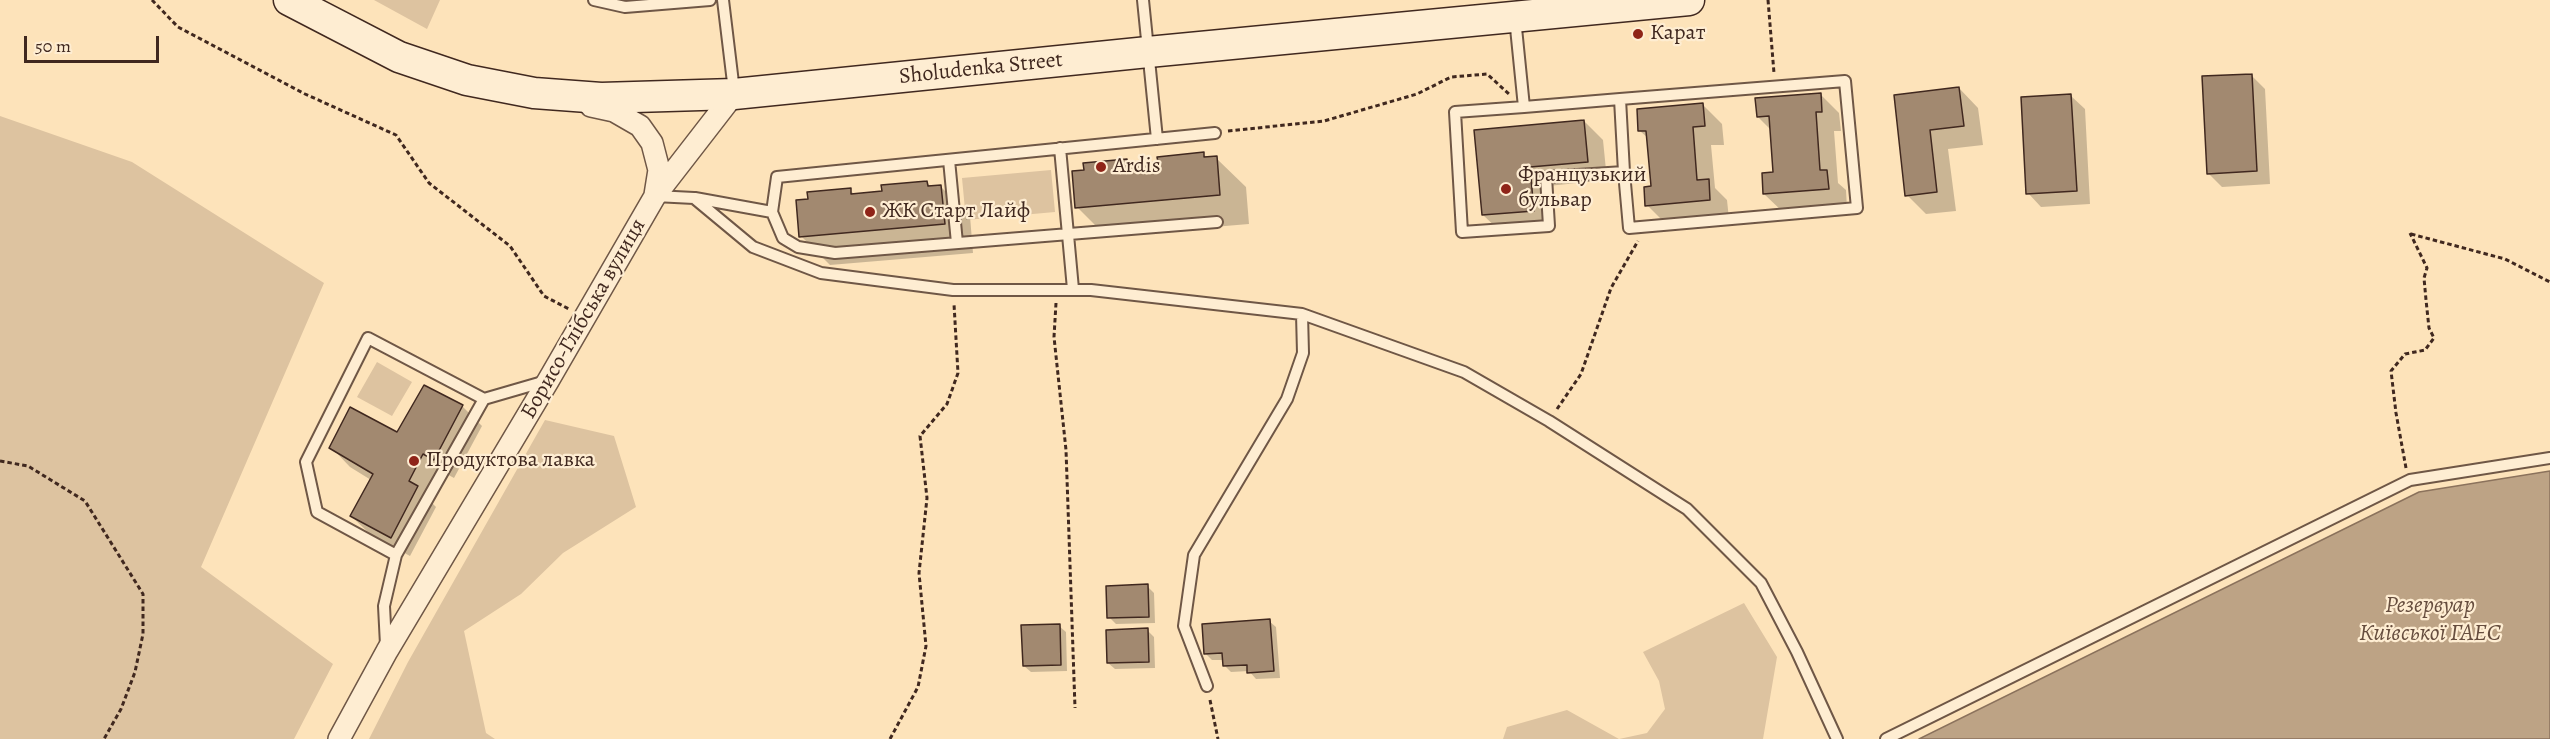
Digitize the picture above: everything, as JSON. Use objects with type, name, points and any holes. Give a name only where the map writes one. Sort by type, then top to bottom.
[{"type":"main road","name":"Sholudenka Street","points":[[289,0],[399,57],[467,80],[534,93],[601,98],[734,94],[1689,0]]},
{"type":"street","points":[[534,93],[615,111],[640,126],[651,143],[659,170],[655,196]]},
{"type":"street","name":"Борисо-Глібська вулиця","points":[[339,739],[387,651],[549,381],[655,196],[734,94]]},
{"type":"lane","points":[[594,0],[625,7],[710,0]]},
{"type":"lane","points":[[723,0],[734,94]]},
{"type":"lane","points":[[1143,0],[1157,139]]},
{"type":"lane","points":[[1515,17],[1524,107]]},
{"type":"lane","points":[[1620,99],[1629,228],[1857,208],[1845,81],[1455,112],[1462,232],[1549,226],[1546,177],[1624,172]]},
{"type":"lane","points":[[1215,133],[777,177],[772,212],[783,238],[798,247],[835,253],[1217,222]]},
{"type":"lane","points":[[1060,148],[1072,290]]},
{"type":"lane","points":[[949,160],[957,243]]},
{"type":"lane","points":[[655,196],[694,198],[772,212]]},
{"type":"lane","points":[[694,198],[753,247],[821,273],[953,290],[1072,290],[1302,314],[1464,372],[1549,421],[1687,509],[1761,583],[1797,652],[1837,739]]},
{"type":"lane","points":[[1207,686],[1184,626],[1194,555],[1287,399],[1303,353],[1302,314]]},
{"type":"lane","points":[[396,555],[317,512],[306,462],[368,338],[484,399],[549,381]]},
{"type":"lane","points":[[387,651],[384,606],[396,555],[484,399]]},
{"type":"lane","points":[[1886,739],[2410,480],[2550,458]]},
{"type":"path","points":[[152,0],[178,27],[305,94],[396,135],[429,183],[510,246],[544,296],[584,317]]},
{"type":"path","points":[[1768,0],[1775,86]]},
{"type":"path","points":[[1215,133],[1324,121],[1417,94],[1451,77],[1487,74],[1524,107]]},
{"type":"path","points":[[1549,421],[1581,374],[1611,288],[1646,227]]},
{"type":"path","points":[[2410,480],[2402,446],[2391,371],[2405,354],[2425,350],[2434,338],[2429,328],[2426,300],[2424,278],[2427,268],[2410,233],[2505,259],[2550,282]]},
{"type":"path","points":[[1056,289],[1054,337],[1066,450],[1076,708]]},
{"type":"path","points":[[890,739],[918,687],[926,646],[919,573],[927,498],[920,436],[947,404],[958,373],[953,290]]},
{"type":"path","points":[[0,461],[28,466],[85,501],[142,594],[143,634],[135,672],[121,709],[104,739]]},
{"type":"path","points":[[1207,686],[1218,739]]},
{"type":"shaded area","points":[[374,0],[440,0],[427,29]]},
{"type":"shaded area","points":[[0,116],[132,162],[324,283],[201,567],[333,664],[294,739],[0,739]]},
{"type":"shaded area","points":[[1051,170],[1055,212],[966,220],[962,178]]},
{"type":"shaded area","points":[[377,362],[412,382],[392,416],[357,397]]},
{"type":"shaded area","points":[[545,420],[614,436],[636,507],[563,553],[521,594],[464,631],[486,733],[495,739],[369,739],[408,662]]},
{"type":"shaded area","points":[[1744,603],[1777,657],[1763,739],[1619,739],[1647,733],[1665,709],[1659,681],[1643,652]]},
{"type":"shaded area","points":[[1567,710],[1619,739],[1503,739],[1507,727]]},
{"type":"water","name":"Резервуар Київської ГАЕС","points":[[2550,471],[2550,739],[1919,739],[2419,492]]},
{"type":"building","points":[[2252,74],[2257,171],[2207,174],[2202,76]]},
{"type":"building","points":[[1959,87],[1964,126],[1930,130],[1937,192],[1905,196],[1894,95]]},
{"type":"building","points":[[1821,93],[1822,112],[1816,112],[1820,170],[1827,170],[1829,189],[1763,194],[1762,173],[1773,172],[1769,116],[1757,117],[1755,98]]},
{"type":"building","points":[[2071,94],[2077,191],[2026,194],[2021,97]]},
{"type":"building","points":[[1703,103],[1705,126],[1693,127],[1697,180],[1709,179],[1710,200],[1645,206],[1644,187],[1651,186],[1646,131],[1638,131],[1637,109]]},
{"type":"building","name":"Французький бульвар","points":[[1584,120],[1588,162],[1530,167],[1534,211],[1482,215],[1474,130]]},
{"type":"building","name":"ЖК Старт Лайф","points":[[1204,152],[1204,157],[1217,156],[1220,195],[1075,208],[1072,171],[1084,170],[1083,163],[1127,159],[1127,165],[1158,162],[1157,157]]},
{"type":"building","name":"ЖК Старт Лайф","points":[[927,181],[928,186],[941,185],[945,224],[799,237],[796,200],[808,199],[807,192],[851,188],[851,194],[882,191],[881,185]]},
{"type":"building","points":[[424,385],[463,405],[434,460],[423,454],[409,481],[418,486],[391,538],[350,516],[373,474],[329,448],[350,407],[397,432]]},
{"type":"building","points":[[1148,584],[1149,617],[1107,618],[1106,586]]},
{"type":"building","points":[[1270,619],[1274,671],[1247,673],[1247,665],[1223,666],[1222,653],[1204,654],[1202,624]]},
{"type":"building","points":[[1060,624],[1061,665],[1023,666],[1021,625]]},
{"type":"building","points":[[1148,628],[1149,662],[1107,663],[1106,630]]},
{"type":"place","name":"Карат","points":[[1638,34]]},
{"type":"place","name":"Ardis","points":[[1101,167]]},
{"type":"place","name":"Французький бульвар","points":[[1506,189]]},
{"type":"place","name":"ЖК Старт Лайф","points":[[870,212]]},
{"type":"place","name":"Продуктова лавка","points":[[414,461]]}]
